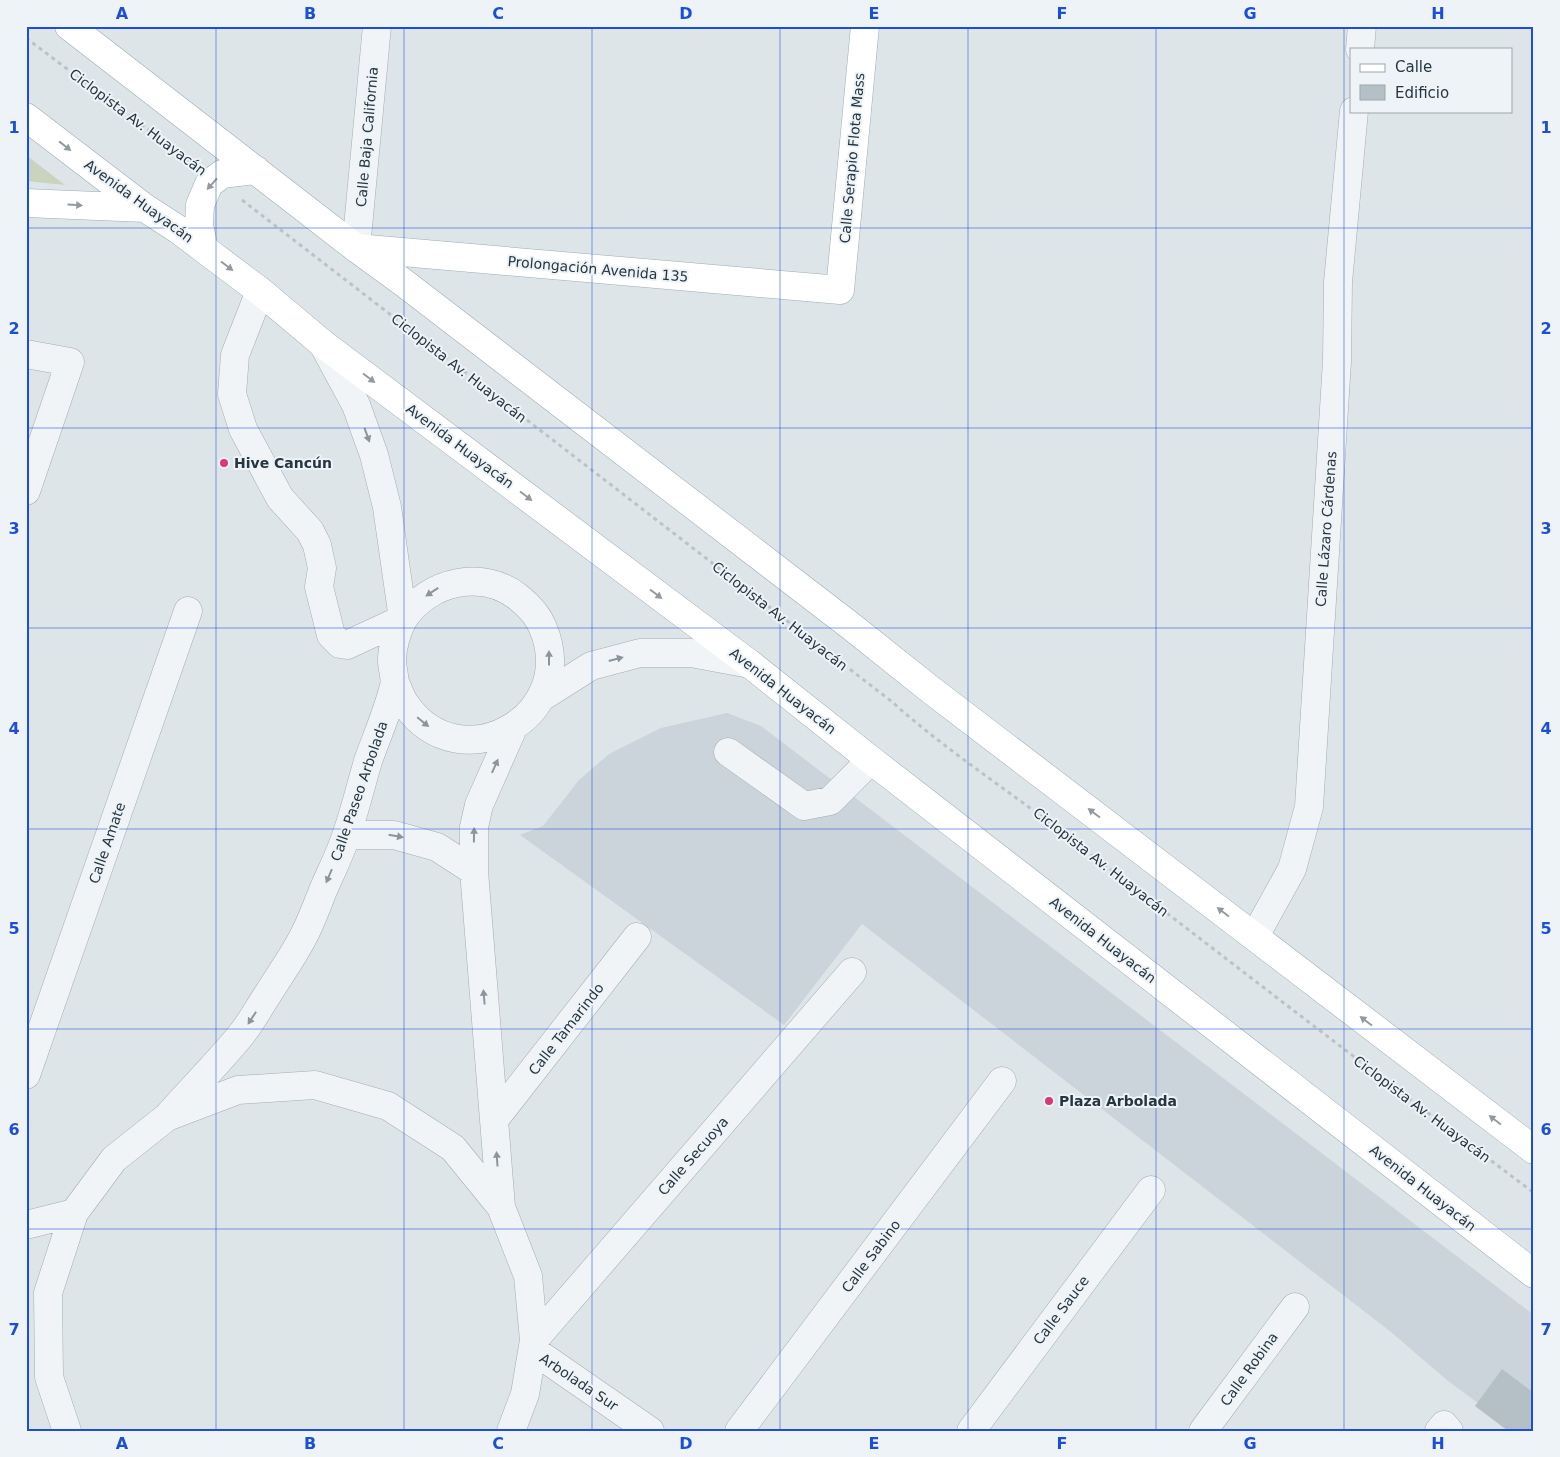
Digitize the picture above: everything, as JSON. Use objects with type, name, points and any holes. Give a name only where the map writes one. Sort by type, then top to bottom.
[{"type":"main road","points":[[69,26],[931,690],[1534,1150]]},
{"type":"main road","name":"Calle Serapio Flota Mass","points":[[840,290],[865,26]]},
{"type":"main road","name":"Avenida Huayacán","points":[[26,116],[145,208],[179,230],[260,291],[323,344],[750,664],[1534,1274]]},
{"type":"main road","points":[[204,249],[199,225],[200,205],[209,184],[224,174],[256,170]]},
{"type":"main road","points":[[26,202],[145,208]]},
{"type":"main road","name":"Prolongación Avenida 135","points":[[356,248],[840,290]]},
{"type":"street","name":"Calle Baja California","points":[[356,248],[377,26]]},
{"type":"street","points":[[1360,48],[1362,26]]},
{"type":"street","name":"Calle Lázaro Cárdenas","points":[[1255,936],[1292,869],[1309,807],[1337,361],[1338,282],[1354,112]]},
{"type":"street","points":[[260,291],[235,355],[232,394],[243,429],[280,498],[310,531],[317,545],[322,568],[319,587],[331,634],[340,644],[347,645],[403,619]]},
{"type":"street","points":[[323,344],[356,405],[374,455],[387,507],[403,619]]},
{"type":"street","points":[[26,354],[70,362],[26,491]]},
{"type":"street","points":[[463,581],[487,583],[510,591],[529,606],[542,626],[547,642],[549,649],[549,674],[542,697],[530,714],[514,728],[491,738],[467,740],[443,735],[422,723],[406,705],[395,683],[392,661],[395,640],[403,619],[419,601],[433,592],[463,581]]},
{"type":"street","name":"Calle Amate","points":[[26,1075],[188,611]]},
{"type":"street","points":[[542,697],[591,666],[640,653],[691,653],[750,664]]},
{"type":"street","name":"Calle Paseo Arbolada","points":[[167,1117],[242,1034],[303,938],[347,834],[395,683]]},
{"type":"street","points":[[511,1431],[525,1394],[533,1345],[528,1276],[501,1207],[474,871],[474,827],[479,805],[514,728]]},
{"type":"street","points":[[728,752],[804,806],[830,801],[871,760]]},
{"type":"street","points":[[347,834],[394,835],[437,847],[474,871]]},
{"type":"street","name":"Calle Tamarindo","points":[[494,1120],[637,937]]},
{"type":"street","name":"Calle Secuoya","points":[[533,1345],[852,972]]},
{"type":"street","name":"Calle Sabino","points":[[739,1431],[1002,1081]]},
{"type":"street","points":[[68,1431],[38,1372],[48,1293],[74,1213],[114,1159],[167,1117],[238,1090],[315,1086],[388,1106],[453,1148],[501,1207]]},
{"type":"street","name":"Calle Sauce","points":[[971,1431],[1151,1190]]},
{"type":"street","points":[[26,1225],[74,1213]]},
{"type":"street","name":"Calle Robina","points":[[1203,1431],[1295,1306]]},
{"type":"street","name":"Arbolada Sur","points":[[533,1345],[650,1431]]},
{"type":"street","points":[[1439,1431],[1444,1425],[1449,1431]]},
{"type":"path","name":"Ciclopista Av. Huayacán","points":[[26,38],[215,180],[891,701],[923,730],[1037,812],[1284,1004],[1534,1193]]},
{"type":"shaded area","points":[[727,713],[761,726],[1534,1315],[1534,1431],[1516,1431],[1448,1381],[1391,1332],[862,924],[784,1025],[520,835],[543,826],[579,780],[609,754],[661,728]]},
{"type":"green space","points":[[26,155],[65,185],[26,181]]},
{"type":"building","points":[[1502,1369],[1534,1393],[1534,1431],[1508,1431],[1475,1406]]},
{"type":"place","name":"Hive Cancún","points":[[224,463]]},
{"type":"place","name":"Plaza Arbolada","points":[[1049,1101]]}]
